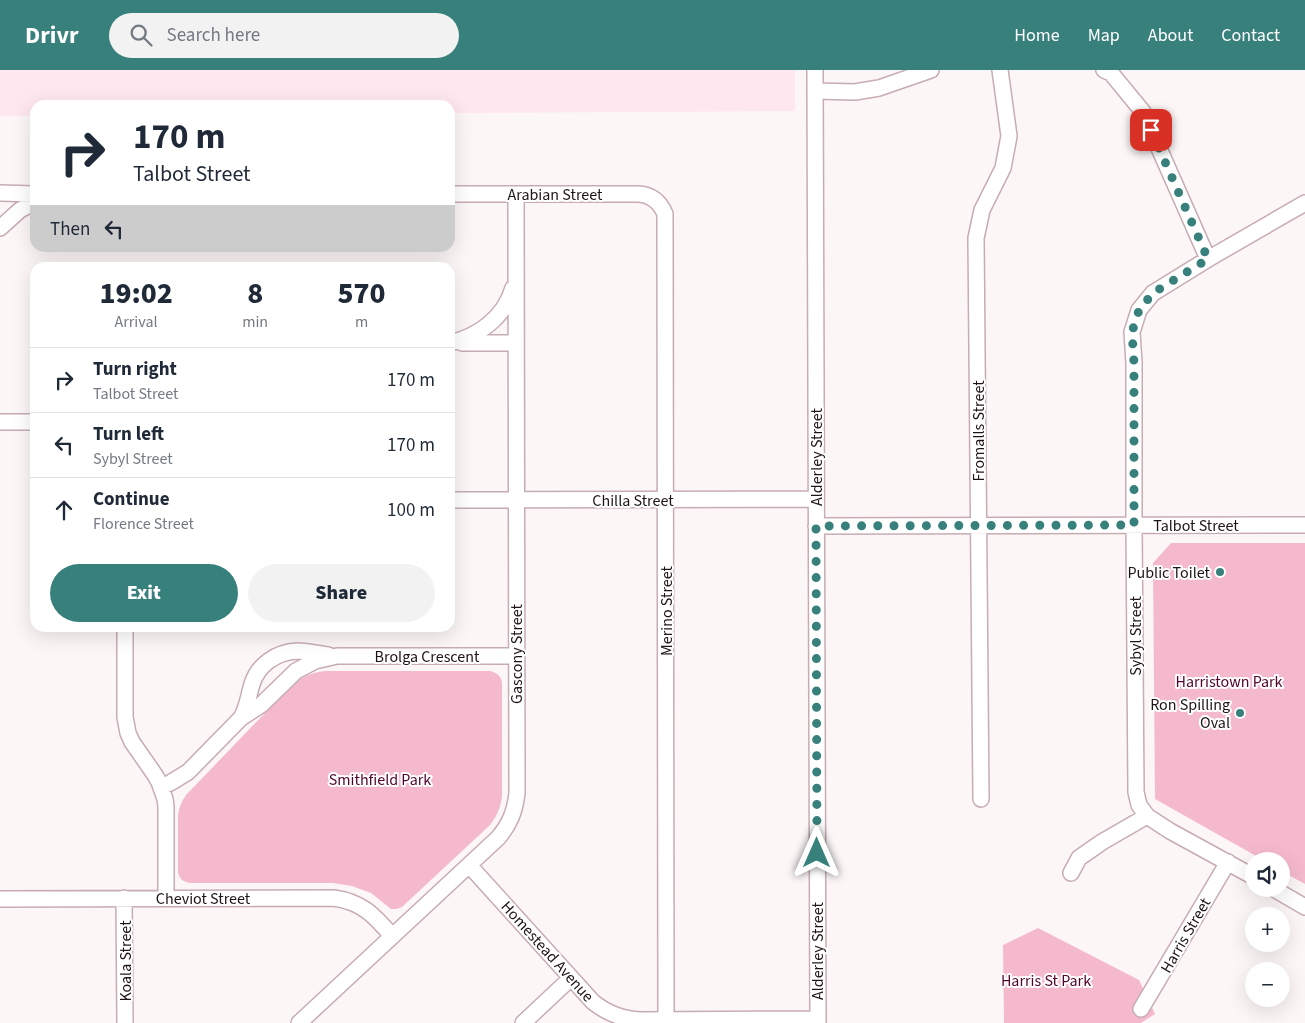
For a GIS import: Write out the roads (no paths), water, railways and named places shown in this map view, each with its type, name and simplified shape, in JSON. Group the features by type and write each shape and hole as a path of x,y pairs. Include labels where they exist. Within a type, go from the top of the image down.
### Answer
{"street":[{"name":"Alderley Street","path":"815,70 818,1021"},
{"path":"815,92 855,92 879,88 931,70"},
{"name":"Fromalls Street","path":"981,799 976,238 982,210 1003,168 1009,136 1000,70"},
{"path":"1104,70 1111,73 1143,112 1208,259 1305,203"},
{"path":"0,193 30,194"},
{"name":"Arabian Street","path":"455,194 639,194 650,196 657,201"},
{"name":"Gascony Street","path":"299,1023 498,838 513,814 516,803 516,194"},
{"name":"Merino Street","path":"657,201 662,208 665,220 666,1022"},
{"path":"0,228 8,219 30,205"},
{"name":"Sybyl Street","path":"1147,816 1139,805 1136,792 1134,363 1132,332 1139,310 1153,293 1208,259"},
{"path":"455,341 472,336 491,323 500,314 507,304 516,280"},
{"path":"455,343 516,343"},
{"path":"0,422 30,422"},
{"name":"Chilla Street","path":"455,500 816,499"},
{"name":"Talbot Street","path":"816,526 1305,525"},
{"path":"125,632 126,725 132,742 161,787 166,807 166,898"},
{"name":"Brolga Crescent","path":"241,718 248,705 250,690 256,674 268,661 291,652 299,651 337,656 516,656"},
{"name":"Brolga Crescent","path":"161,787 175,781 188,772 241,718 261,705 296,671 315,661 337,656"},
{"path":"1071,872 1079,858 1102,842 1147,816 1170,831 1245,872"},
{"name":"Harris Street","path":"1141,1008 1228,862"},
{"name":"Homestead Avenue","path":"469,865 593,1002 611,1014 630,1020 666,1022 818,1021"},
{"path":"1288,897 1305,907"},
{"name":"Cheviot Street","path":"0,898 334,898 355,903 371,913 392,936"},
{"name":"Koala Street","path":"124,898 125,1023"},
{"path":"523,1023 571,978"}],"place":[{"name":"Public Toilet","path":"1220,572"},
{"name":"Ron Spilling Oval","path":"1240,713"}],"park label":[{"name":"Harristown Park","path":"1229,681"},
{"name":"Smithfield Park","path":"380,779"},
{"name":"Harris St Park","path":"1046,980"}]}
